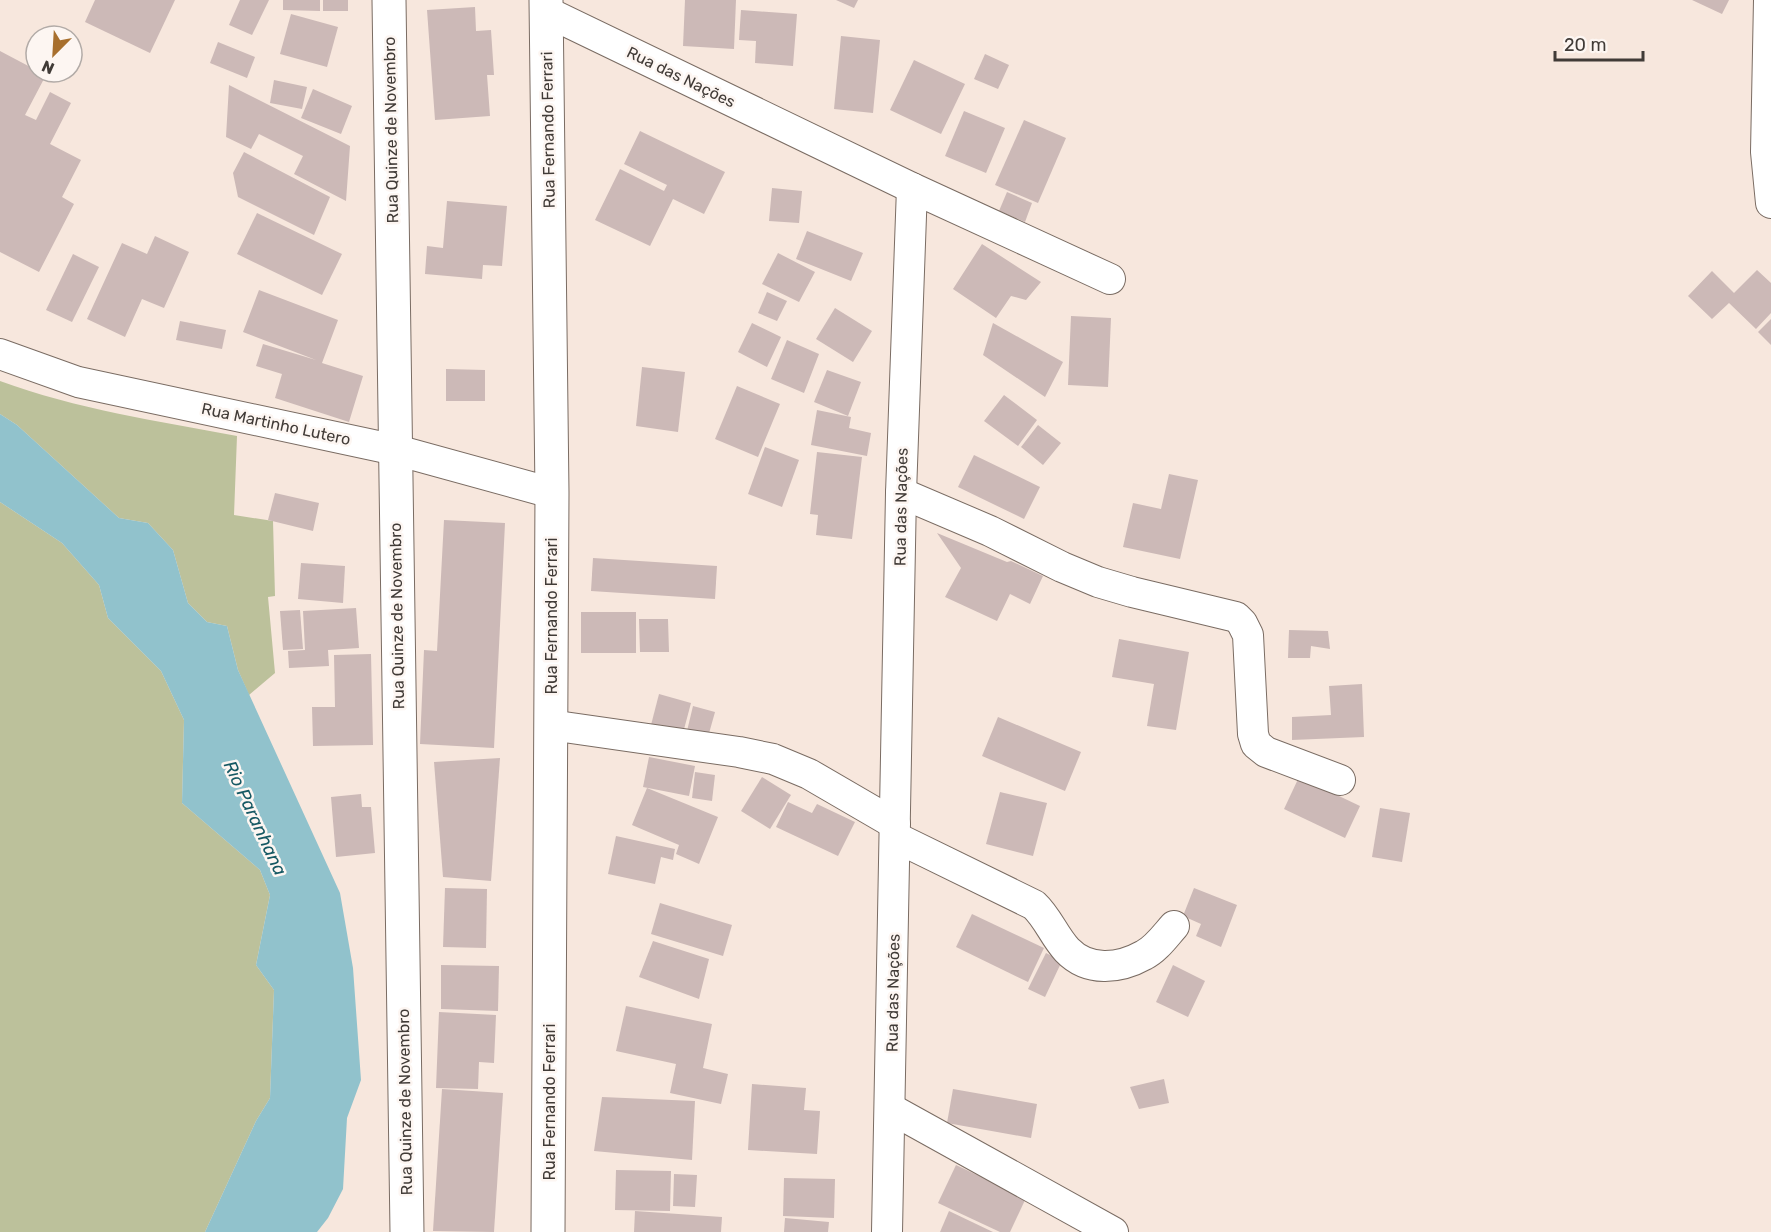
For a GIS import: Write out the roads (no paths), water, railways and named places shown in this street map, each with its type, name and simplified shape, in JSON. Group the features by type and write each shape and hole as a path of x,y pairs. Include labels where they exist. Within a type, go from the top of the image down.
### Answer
{"main road":[{"name":"Rua Quinze de Novembro","path":"388,0 407,1232"},
{"name":"Rua Fernando Ferrari","path":"546,6 552,493 548,1232"}],"street":[{"path":"1768,0 1766,152 1771,203"},
{"name":"Rua das Nações","path":"546,6 912,188 901,493 887,1232"},
{"path":"912,188 1110,279"},
{"name":"Rua Martinho Lutero","path":"0,354 78,382 396,450 552,493"},
{"path":"901,493 990,531 1062,567 1098,582 1236,617 1248,635 1253,734 1256,744 1266,752 1340,780"},
{"path":"550,726 739,752 773,759 808,774 895,830 1034,905 1042,913 1066,950 1080,961 1094,966 1113,966 1146,955 1174,926"},
{"path":"891,1109 1113,1232"}],"water":[{"name":"Rio Paranhana","path":"0,414 17,425 119,518 148,523 173,550 188,603 207,622 227,626 238,670 340,893 353,968 361,1080 347,1118 343,1189 328,1218 317,1232 205,1232 256,1121 270,1098 274,990 256,965 270,895 260,870 182,803 184,720 161,671 108,618 99,585 62,543 0,502"}]}
